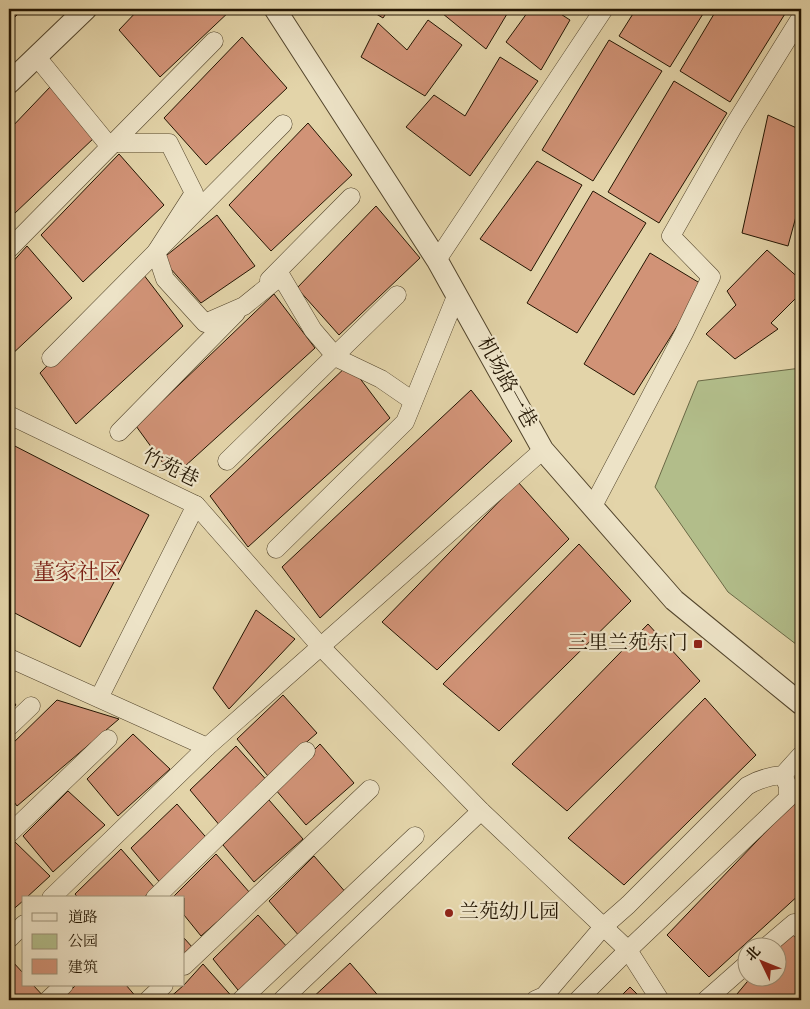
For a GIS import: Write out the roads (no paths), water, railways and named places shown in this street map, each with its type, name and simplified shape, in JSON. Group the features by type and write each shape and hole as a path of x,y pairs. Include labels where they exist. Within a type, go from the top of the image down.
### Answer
{"street":[{"path":"9,82 86,9"},
{"name":"机场路一巷","path":"276,9 437,260 543,450 674,600 801,704"},
{"path":"437,260 604,9"},
{"path":"593,506 684,333 711,277 671,236 734,125 801,17"},
{"path":"9,249 214,41"},
{"path":"36,56 107,143 169,143 194,193 156,252"},
{"path":"51,358 283,124"},
{"path":"119,432 351,197"},
{"path":"156,252 165,279 205,323 244,306 280,276 313,330 337,358 381,378 413,401"},
{"path":"276,549 405,422 457,294"},
{"path":"227,461 397,295"},
{"name":"竹苑巷","path":"9,415 196,505 321,647 481,811 628,950 660,1000"},
{"path":"53,896 207,747 543,450"},
{"path":"99,698 196,505"},
{"path":"9,658 207,747"},
{"path":"9,727 31,706"},
{"path":"9,834 108,740"},
{"path":"157,896 306,752"},
{"path":"535,1000 544,996 603,927 628,905 747,786 758,779 783,775 801,755"},
{"path":"578,1000 788,798 788,786 783,775"},
{"path":"185,965 370,789"},
{"path":"282,1000 481,811"},
{"path":"241,1000 415,836"},
{"path":"778,936 794,922 801,930"},
{"path":"9,938 22,926"},
{"path":"706,1000 738,972"},
{"path":"48,1000 63,986"},
{"path":"148,1000 163,986"}],"place":[{"name":"三里兰苑东门","path":"698,644"},
{"name":"兰苑幼儿园","path":"449,913"}],"district":[{"name":"董家社区","path":"77,573"}]}
